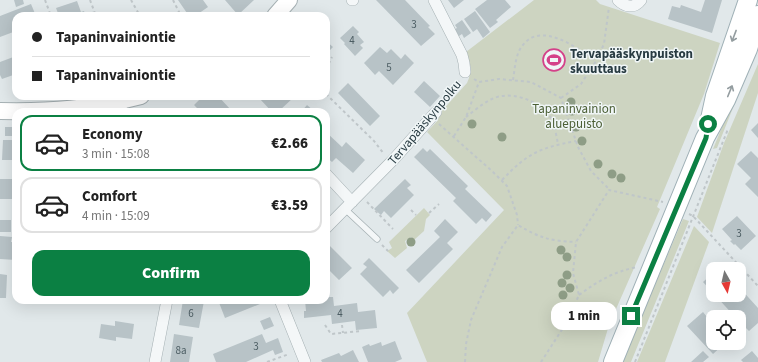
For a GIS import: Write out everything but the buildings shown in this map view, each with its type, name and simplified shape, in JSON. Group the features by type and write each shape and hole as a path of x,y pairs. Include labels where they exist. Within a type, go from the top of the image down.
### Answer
{"main road":[{"path":"706,138 715,96 748,0"},
{"path":"612,362 706,138 726,100 748,49 758,15"}],"street":[{"path":"278,12 289,0"},
{"name":"Tervapääskynpolku","path":"434,0 462,55 465,72"},
{"path":"614,3 634,6 641,0"},
{"path":"104,108 121,107 134,100"},
{"path":"0,111 12,111"},
{"name":"Tervapääskynpolku","path":"330,224 394,160 436,112"},
{"path":"330,178 352,202"},
{"path":"155,362 166,304"},
{"path":"282,304 305,362"}],"lane":[{"path":"352,202 378,241"}],"path":[{"path":"45,0 50,12"},
{"path":"90,0 95,12"},
{"path":"131,0 138,12"},
{"path":"173,0 179,12"},
{"path":"561,98 581,84 596,61 604,44 614,3"},
{"path":"513,80 515,64 522,46 531,37 546,35 575,45 596,61"},
{"path":"330,61 332,57"},
{"path":"465,72 479,82 500,79 531,82 561,98 576,141 591,171 609,190 668,204"},
{"name":"Tervapääskynpolku","path":"436,112 454,90 465,72"},
{"path":"454,136 466,117 479,82"},
{"path":"466,117 492,99 510,95 539,106 549,115 553,122 558,144"},
{"path":"330,98 374,141 384,154"},
{"path":"428,121 438,123 454,136 507,186 517,215 518,225 502,247 471,320 466,344 465,362"},
{"path":"635,362 729,126"},
{"path":"501,180 523,159 534,152 558,144 576,141"},
{"path":"579,295 573,273 576,242 609,190"},
{"path":"352,202 393,229"},
{"path":"429,213 439,204"},
{"path":"411,210 416,215"},
{"path":"693,216 758,286"},
{"path":"518,225 537,236 559,241 576,242"},
{"path":"378,241 388,251"},
{"path":"542,362 565,325 579,295 601,279 625,269 637,267"},
{"path":"325,325 331,334 360,331"},
{"path":"342,325 343,333"},
{"path":"267,362 294,352"}],"green space":[{"name":"Tapaninvainion aluepuisto","path":"534,0 596,0 600,4 720,43 704,94 657,207 660,209 609,325 598,362 427,362 407,313 504,210 427,132 438,120 439,114 467,83 471,68 466,52"},
{"path":"758,45 717,148 713,149 738,88"},
{"path":"758,64 758,93 712,233 697,217 724,143"},
{"path":"424,208 430,215 426,219 424,231 414,240 411,237 405,241 407,248 395,258 387,251 392,248 389,242"},
{"path":"683,219 689,221 631,362 622,362"},
{"path":"694,226 709,242 665,362 637,362"}],"place":[{"name":"Tervapääskynpuiston skuuttaus","path":"554,60"}],"route":[{"path":"631,316 706,138 708,124"}]}
